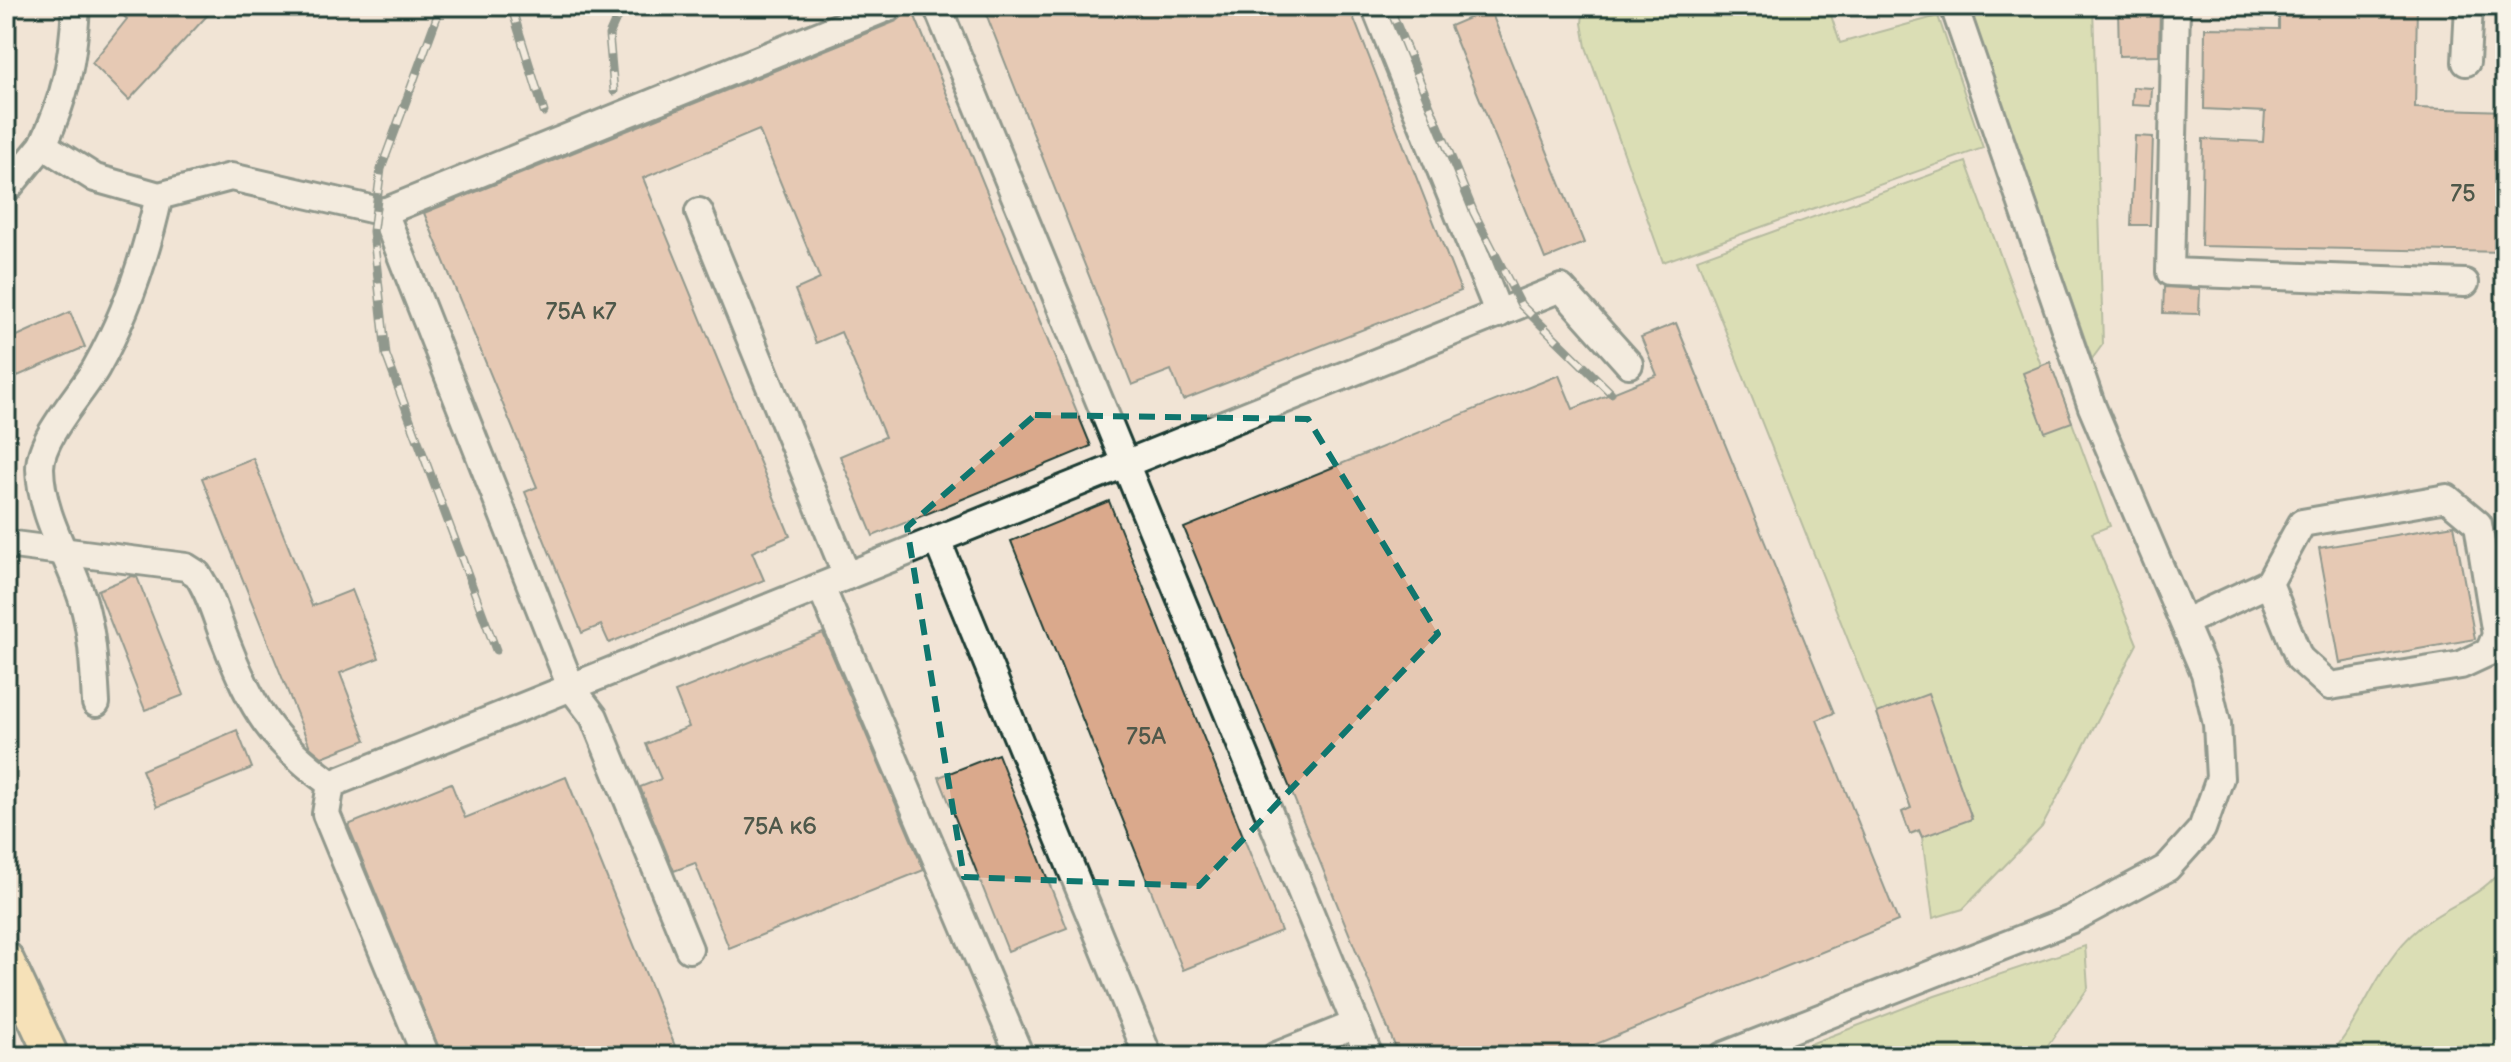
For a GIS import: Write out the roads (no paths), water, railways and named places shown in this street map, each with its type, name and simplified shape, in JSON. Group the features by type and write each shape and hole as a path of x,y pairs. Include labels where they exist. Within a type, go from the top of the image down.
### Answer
{"main road":[{"path":"6,958 52,1056"}],"street":[{"path":"6,190 43,145 64,101 73,57 76,6"},
{"path":"43,145 95,178 159,196 231,177 384,212 891,6"},
{"path":"937,6 1369,1056"},
{"path":"1375,6 1499,314"},
{"path":"1723,1056 2072,919 2167,868 2202,829 2220,778 2217,724 2205,673 2092,407 1954,6"},
{"path":"2176,6 2170,272 2465,283"},
{"path":"2466,62 2469,6"},
{"path":"96,703 93,641 72,570 61,553 46,510 40,465 62,413 96,368 115,326 145,257 159,196"},
{"path":"384,212 571,687 594,717 689,949"},
{"path":"699,212 847,576"},
{"path":"331,784 1561,288 1629,364"},
{"path":"2185,622 2269,583 2302,523 2447,498 2478,524 2496,635 2489,652 2461,665 2330,686 2299,658 2269,583"},
{"path":"937,540 1148,1056"},
{"path":"6,544 186,567 197,574 241,682 267,727 288,753 331,784"},
{"path":"821,587 1020,1056"},
{"path":"331,784 326,814 426,1056"},
{"path":"1276,1056 1356,1024"}],"railway":[{"path":"441,6 381,169 373,231 386,355 496,650"},
{"path":"511,6 544,112"},
{"path":"614,91 609,35 622,6"},
{"path":"1389,6 1474,213 1521,305 1611,393"}]}
